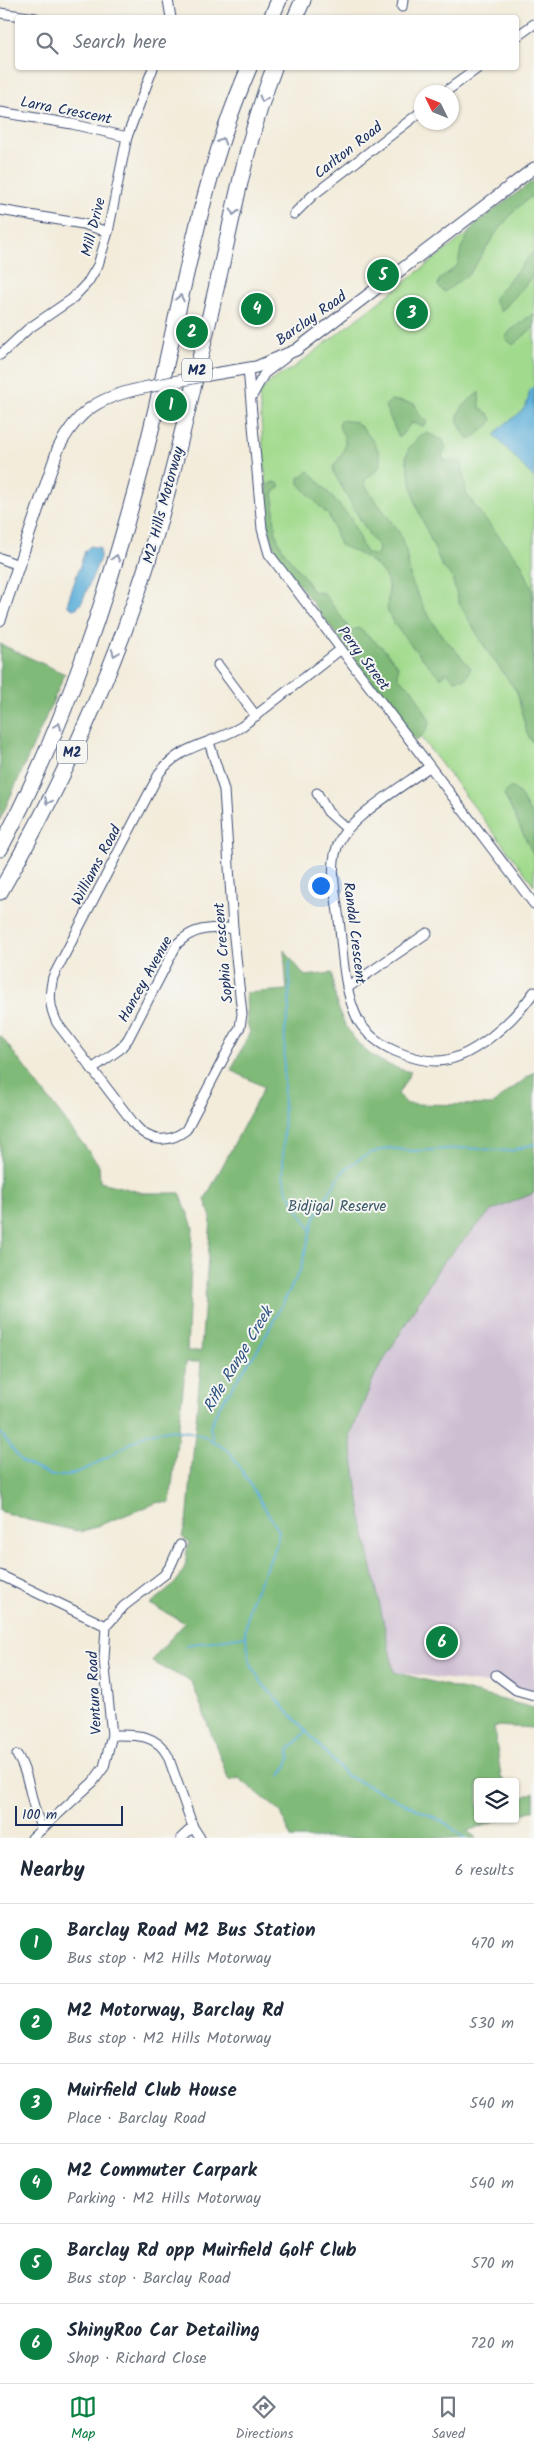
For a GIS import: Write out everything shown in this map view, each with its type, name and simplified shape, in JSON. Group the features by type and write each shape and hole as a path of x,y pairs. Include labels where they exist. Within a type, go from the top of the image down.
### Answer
{"highway":[{"path":"272,15 279,0"},
{"path":"296,15 303,0"},
{"name":"M2 Hills Motorway","path":"0,849 53,739 104,596 144,458 211,172 248,70"},
{"name":"M2 Hills Motorway","path":"0,892 26,846 101,691 145,570 167,495 254,130 273,70"}],"main road":[{"name":"Barclay Road","path":"0,620 58,449 68,430 84,413 106,398 119,393 248,368 270,362 296,350 534,168"}],"street":[{"path":"168,0 170,15"},
{"path":"0,13 15,15"},
{"path":"519,35 534,24"},
{"name":"Mill Drive","path":"0,355 28,329 72,299 88,282 98,265 108,232 127,137 152,70"},
{"path":"455,85 475,70"},
{"name":"Larra Crescent","path":"0,112 72,124 127,137"},
{"name":"Carlton Road","path":"294,214 312,196 414,117"},
{"path":"0,210 74,222 108,232"},
{"path":"252,397 264,374 296,350"},
{"name":"Perry Street","path":"248,368 262,529 266,546 276,565 534,904"},
{"path":"0,558 18,565"},
{"name":"Williams Road","path":"167,1140 152,1139 142,1133 57,1023 50,1008 49,994 53,977 160,772 170,760 182,751 225,736 256,716 340,650"},
{"path":"218,665 256,716"},
{"name":"Sophia Crescent","path":"167,1140 179,1136 194,1119 240,1028 241,999 233,928 224,790 209,742"},
{"name":"Randal Crescent","path":"429,767 347,829 336,852 334,875 347,988 359,1021 380,1044 407,1056 436,1061 457,1057 497,1034 524,1006 534,992"},
{"path":"317,793 328,812 347,829"},
{"name":"Hancey Avenue","path":"92,1069 120,1049 128,1039 181,940 195,930 233,928"},
{"path":"347,988 427,933"},
{"path":"0,1575 106,1626 124,1606 164,1576 172,1565 180,1545"},
{"name":"Ventura Road","path":"32,1838 98,1776 107,1761 112,1735 104,1659 106,1626"},
{"path":"496,1675 516,1690 534,1695"},
{"path":"112,1735 147,1736 162,1746 168,1756 193,1827 200,1838"},
{"path":"16,1755 25,1769 34,1813 42,1829"},
{"path":"181,1838 193,1827"}],"shaded area":[{"path":"534,1193 534,1690 394,1672 362,1521 350,1436 375,1375 442,1263 491,1211"}],"green space":[{"path":"534,180 534,194 515,210 496,233 470,273 444,292 438,286 439,280 458,265 461,248 474,225"},
{"path":"534,182 534,885 274,546 269,523 259,394 271,381 296,366"},
{"path":"534,251 534,275 501,312 493,299"},
{"path":"534,313 534,327 513,345 505,338 511,330"},
{"path":"479,392 480,408 490,415 492,420 489,425 470,440 459,425 458,419 466,403"},
{"path":"391,400 415,404 418,413 427,422 424,426 411,423 399,438 385,406"},
{"path":"340,420 356,422 375,444 380,458 380,465 364,482 400,534 406,551 411,580 425,610 440,633 471,668 466,678 455,680 446,672 441,678 428,665 391,619 387,606 388,585 382,571 362,555 340,545 329,516 299,484 299,478 309,471 351,519 365,552 375,556 379,551 378,546 371,538 334,473 333,467 343,453 345,445"},
{"path":"427,433 443,440 446,449 442,454 444,460 462,463 466,493 521,563 532,589 534,744 527,734 517,692 488,652 459,603 452,577 442,566 416,505 406,458 409,448 421,435"},
{"path":"274,482 280,484 280,487 273,493 275,529 281,547 309,584 312,591 324,593 351,631 358,628 383,648 398,666 398,678 412,689 430,721 427,730 416,741 279,558 272,540 266,512 269,484"},
{"path":"0,644 65,674 0,820"},
{"path":"511,787 519,793 534,819 534,856 504,794"},
{"name":"Bidjigal Reserve","path":"284,950 305,976 332,973 338,1008 353,1037 377,1059 393,1067 411,1072 398,1094 407,1104 491,1105 534,1072 534,1193 491,1211 442,1263 375,1375 350,1436 362,1521 394,1672 534,1708 534,1728 494,1726 502,1778 474,1778 474,1823 492,1823 467,1831 477,1838 291,1838 281,1812 239,1778 229,1781 192,1682 152,1662 160,1650 185,1623 150,1604 170,1588 183,1572 190,1543 182,1537 188,1513 201,1362 186,1362 170,1503 159,1502 82,1532 28,1520 0,1511 0,1035 99,1165 100,1182 144,1193 180,1193 193,1227 187,1351 201,1351 211,1218 205,1199 264,1087 231,1070 250,1032 247,1023 246,993 287,990"},
{"path":"534,1792 534,1810 519,1815 520,1799"}],"water":[{"path":"534,386 534,478 495,436 499,429 525,407 529,391"},
{"path":"90,546 100,548 100,558 82,602 73,609 68,606 68,601 85,551"}],"waterway":[{"path":"290,962 289,1010 285,1030 283,1176 287,1190 310,1229"},
{"name":"Rifle Range Creek","path":"213,1440 210,1427 218,1408 260,1346 300,1271 318,1211 341,1174 350,1165 370,1153 389,1148 413,1151 466,1148 510,1151 534,1144"},
{"path":"0,1432 22,1462 52,1476 67,1476 90,1467 148,1433 169,1430 204,1436 230,1452 279,1531 276,1546 250,1603 245,1631 250,1661 260,1681 347,1776 444,1822 465,1838"},
{"path":"186,1645 245,1636"},
{"path":"281,1776 290,1759 289,1750 307,1731"}],"place":[{"name":"Barclay Rd opp Muirfield Golf Club","path":"383,275"},
{"name":"M2 Commuter Carpark","path":"257,309"},
{"name":"Muirfield Club House","path":"412,313"},
{"name":"M2 Motorway, Barclay Rd","path":"192,332"},
{"name":"Barclay Road M2 Bus Station","path":"171,405"},
{"name":"ShinyRoo Car Detailing","path":"442,1642"}]}
